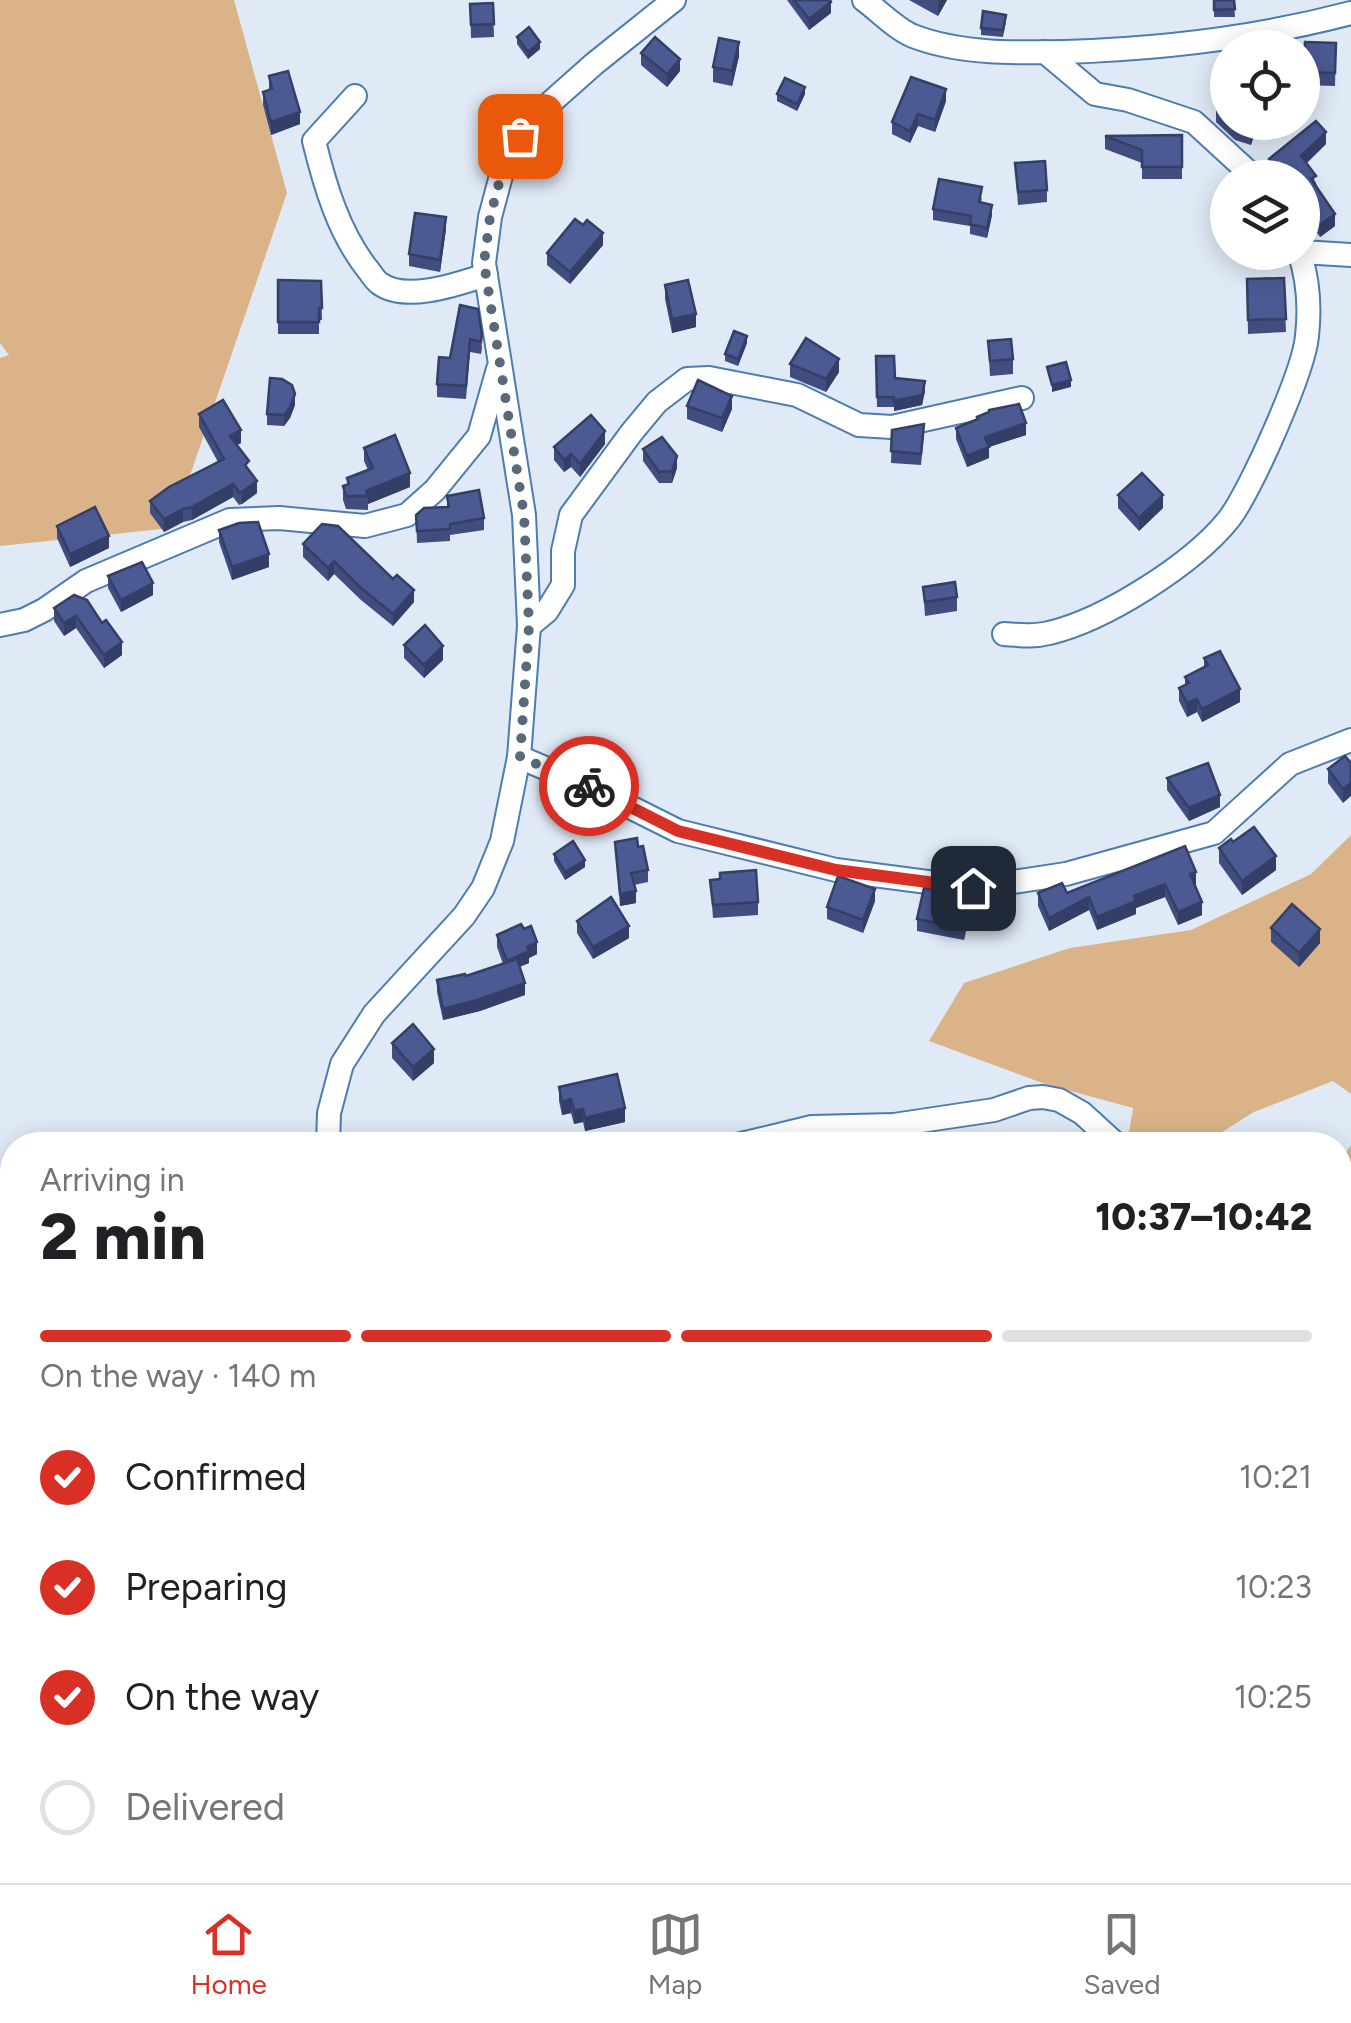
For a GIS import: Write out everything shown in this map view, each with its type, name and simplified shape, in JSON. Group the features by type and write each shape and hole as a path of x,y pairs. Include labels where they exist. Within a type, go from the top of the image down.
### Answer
{"street":[{"path":"328,1132 329,1112 342,1064 374,1014 464,916 483,888 502,840 520,757 529,626 524,515 484,263 490,217 502,172 520,136 548,104 674,0"},
{"path":"864,0 911,35 1003,54 1178,46 1296,28 1351,13"},
{"path":"1045,52 1095,94 1128,100 1194,122 1235,160"},
{"path":"356,96 314,141 324,183 353,252 380,284 405,292 443,289 486,275"},
{"path":"1320,253 1351,255"},
{"path":"1004,634 1047,634 1120,604 1176,567 1228,519 1266,448 1303,357 1307,336 1304,270"},
{"path":"0,625 34,615 86,581 230,520 279,518 364,526 407,514 434,490 478,436 501,360"},
{"path":"529,626 548,611 563,585 563,551 571,515 632,432 686,378 709,378 797,396 859,425 892,427 1022,398"},
{"path":"520,757 594,788 678,831 836,870 973,888 1066,874 1214,833 1290,764 1351,740"},
{"path":"791,1132 812,1127 894,1126 994,1110 1043,1097 1082,1113 1103,1132"}],"shaded area":[{"path":"0,0 234,0 287,193 172,528 0,546 0,358 9,355 0,343"},
{"path":"1351,835 1351,1094 1333,1081 1254,1112 1222,1132 1129,1132 1133,1108 1045,1084 929,1041 964,983 1070,948 1191,930 1311,874"}],"building":[{"path":"794,0 830,0 831,2 809,19"},
{"path":"1214,0 1234,0 1235,9 1214,10"},
{"path":"493,3 494,24 471,25 470,4"},
{"path":"983,11 1006,15 1003,30 981,28"},
{"path":"529,27 540,42 528,52 517,37"},
{"path":"655,37 680,59 667,74 641,53"},
{"path":"719,38 739,42 732,71 713,67"},
{"path":"1320,42 1336,43 1335,73 1320,73"},
{"path":"288,71 300,112 271,122 263,92 272,89 269,76"},
{"path":"911,77 946,89 935,120 918,114 910,131 892,122"},
{"path":"785,78 805,87 797,104 777,94"},
{"path":"1182,135 1182,167 1142,167 1142,150 1105,136"},
{"path":"1292,140 1318,140 1301,156 1304,160 1269,159"},
{"path":"1045,161 1047,190 1018,192 1015,163"},
{"path":"939,179 982,187 979,202 992,205 987,228 970,224 971,216 933,209"},
{"path":"1320,192 1335,214 1320,225"},
{"path":"415,213 446,217 440,260 409,254"},
{"path":"575,219 583,225 587,220 603,233 570,272 547,253"},
{"path":"1284,278 1286,319 1248,320 1247,279"},
{"path":"278,280 321,281 319,322 278,322"},
{"path":"688,280 696,314 672,319 665,285"},
{"path":"460,305 478,309 481,342 470,339 466,386 437,384 439,357 450,358"},
{"path":"734,331 747,336 738,359 725,354"},
{"path":"806,338 839,359 826,379 790,364"},
{"path":"1011,339 1013,359 990,361 988,341"},
{"path":"876,356 894,356 895,378 925,381 922,395 894,401 894,397 877,397"},
{"path":"1066,362 1071,380 1052,385 1047,367"},
{"path":"270,378 292,385 295,394 284,415 267,414"},
{"path":"698,380 732,396 722,418 687,406"},
{"path":"223,400 241,430 230,436 249,461 245,465 257,481 242,492 233,484 164,519 150,501 224,459 199,414"},
{"path":"1019,404 1026,423 985,437 989,447 967,456 956,428 989,410"},
{"path":"591,415 605,431 580,464 571,454 564,460 554,447"},
{"path":"924,424 921,454 891,451 892,430"},
{"path":"395,435 410,473 366,491 368,496 346,496 343,486 349,484 347,478 373,468 364,448"},
{"path":"662,437 677,456 672,471 659,472 643,449"},
{"path":"1142,473 1163,495 1139,518 1118,495"},
{"path":"479,490 484,518 450,524 450,529 417,531 416,515 424,508 449,507 447,496"},
{"path":"95,507 109,536 70,554 57,526"},
{"path":"258,522 269,554 232,567 219,530"},
{"path":"322,524 338,526 393,579 397,575 414,590 393,614 334,561 328,568 303,544"},
{"path":"142,562 153,583 121,600 108,576"},
{"path":"955,582 957,597 925,602 923,587"},
{"path":"74,595 87,600 102,623 106,620 122,642 104,655 76,616 64,623 54,608"},
{"path":"425,625 443,646 424,665 404,645"},
{"path":"1220,651 1240,689 1202,709 1197,699 1187,703 1179,688 1189,683 1185,677 1208,665 1204,658"},
{"path":"1345,756 1351,763 1351,783 1343,789 1328,769"},
{"path":"1208,763 1220,795 1189,808 1167,778"},
{"path":"1254,827 1276,856 1242,881 1219,848"},
{"path":"637,838 638,847 643,846 648,870 631,873 636,891 620,894 615,842"},
{"path":"573,841 585,860 565,872 554,854"},
{"path":"1185,846 1196,872 1190,874 1202,902 1178,912 1165,884 1097,917 1089,897 1049,918 1038,893 1062,883 1067,893"},
{"path":"756,870 758,902 713,905 710,880 720,879 720,873"},
{"path":"838,876 875,889 863,920 827,907"},
{"path":"924,888 970,898 964,928 917,919"},
{"path":"611,897 629,926 593,947 577,921"},
{"path":"1292,904 1320,929 1299,953 1271,928"},
{"path":"521,924 524,929 531,926 537,942 527,947 529,951 507,961 497,935"},
{"path":"517,959 525,983 443,1009 437,980 466,976"},
{"path":"413,1024 434,1049 413,1067 392,1043"},
{"path":"617,1074 625,1108 585,1118 583,1109 574,1111 571,1099 562,1102 559,1087"}],"way so far":[{"path":"520,136 502,172 490,217 484,263 524,515 529,626 520,757 589,786"}],"route":[{"path":"589,786 678,831 836,870 973,888"}]}
